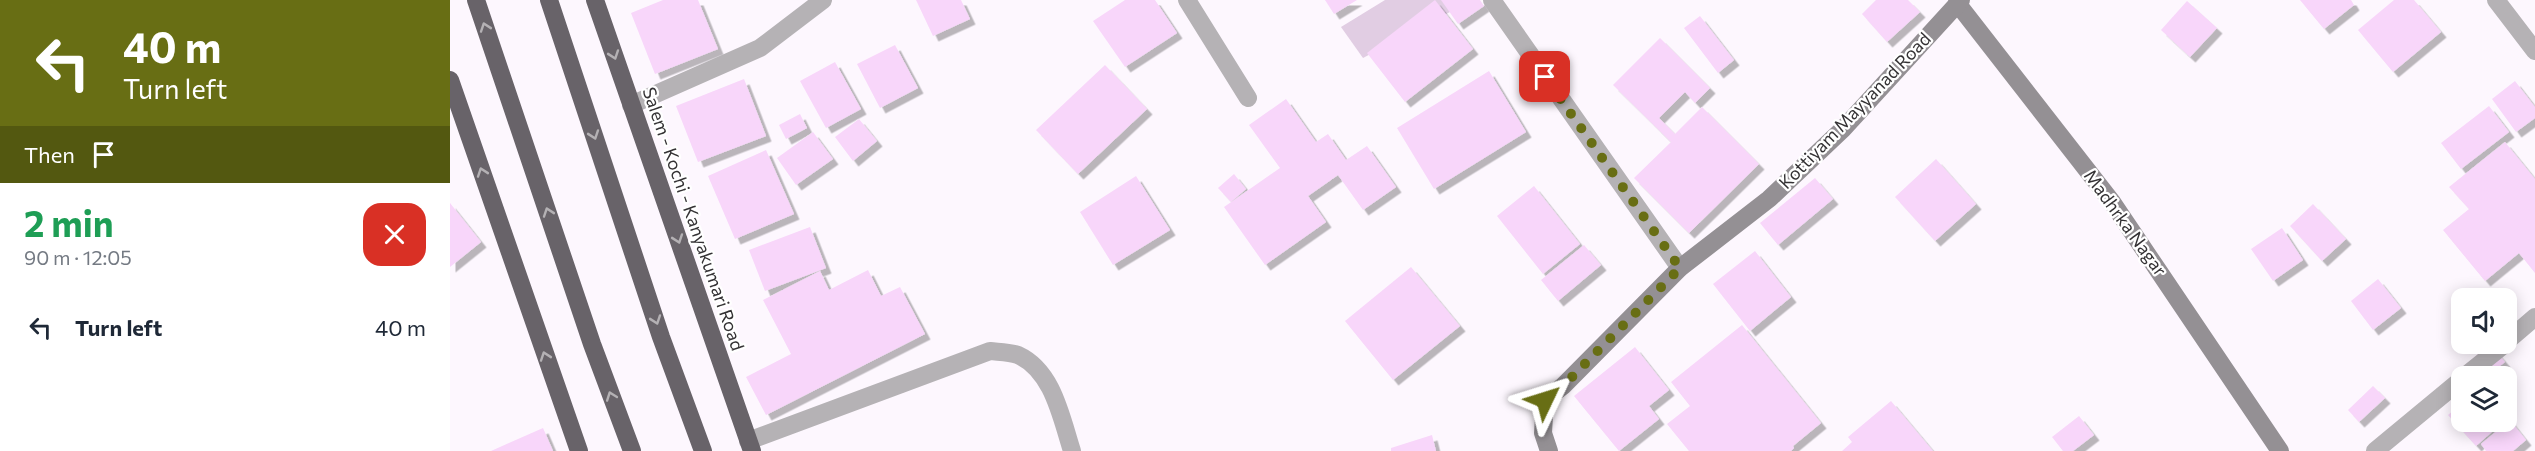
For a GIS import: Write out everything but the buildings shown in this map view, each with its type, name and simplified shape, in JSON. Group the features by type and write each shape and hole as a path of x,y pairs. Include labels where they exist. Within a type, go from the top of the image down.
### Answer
{"highway":[{"path":"476,0 592,344 632,451"},
{"path":"549,0 662,337 703,451"},
{"name":"Salem - Kochi - Kanyakumari Road","path":"595,0 750,446"},
{"path":"450,80 579,451"}],"street":[{"path":"631,105 760,48 823,0"},
{"path":"1187,0 1248,98"},
{"path":"1492,0 1680,268"},
{"path":"2496,0 2535,51"},
{"name":"Kottiyam Mayyanad Road","path":"1549,451 1543,434 1545,400 1563,386 1680,268 1769,200 1843,129 1959,2"},
{"name":"Madhrka Nagar","path":"1959,2 2112,202 2280,451"},
{"path":"2517,333 2535,317"},
{"path":"750,446 990,351 1016,354 1037,367 1050,389 1072,451"},
{"path":"2478,366 2492,354"},
{"path":"2375,451 2451,388"}],"shaded area":[{"path":"1385,0 1462,0 1465,4 1363,58 1341,27"}],"route":[{"path":"1545,77 1680,268 1563,386 1545,400"}]}
